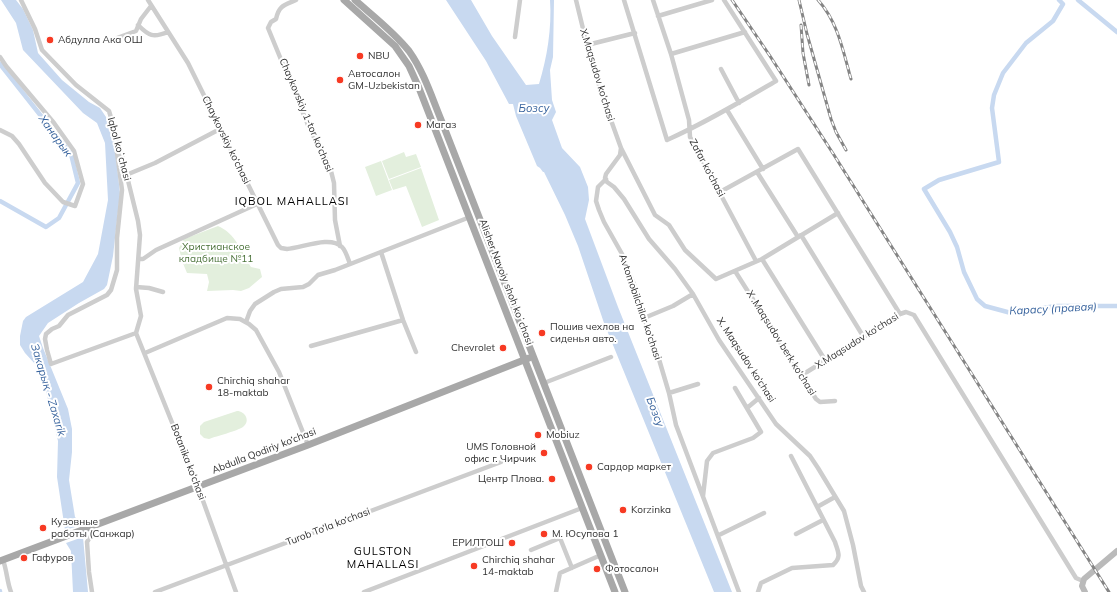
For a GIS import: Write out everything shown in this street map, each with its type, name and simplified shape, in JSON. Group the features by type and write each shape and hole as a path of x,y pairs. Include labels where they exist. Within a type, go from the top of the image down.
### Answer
{"main road":[{"name":"Alisher Navoiy shoh koʻchasi","path":"344,0 390,42 409,66 432,119 615,592"},
{"name":"Alisher Navoiy shoh koʻchasi","path":"355,0 399,40 412,55 420,69 625,592"},
{"name":"Abdulla Qodiriy ko‘chasi","path":"1,561 90,526 308,445 533,357"}],"street":[{"name":"Iqbol koʻchasi","path":"21,0 35,29 42,50 76,85 109,111 119,144 140,235 136,287 140,316 136,333"},
{"name":"Chaykovskiy ko‘chasi","path":"148,0 188,63 257,204 281,248 289,249 326,242 340,246"},
{"name":"Chaykovskiy 1-tor ko‘chasi","path":"296,0 281,7 278,11 276,19 271,22 268,28 310,130 326,159 334,183 335,220 340,246"},
{"path":"515,36 520,0"},
{"name":"X.Maqsudov ko‘chasi","path":"576,0 587,45 603,98 622,148 655,215 668,225 685,250 716,279 734,271"},
{"name":"Zafar ko‘chasi","path":"624,0 667,140 689,130 690,137 756,261"},
{"path":"653,0 689,120 689,130 727,110 776,81 724,0"},
{"path":"658,16 712,0"},
{"path":"109,41 136,31 141,19 151,6"},
{"path":"138,25 149,35 154,36 168,32"},
{"path":"670,54 745,32"},
{"path":"587,45 635,33"},
{"path":"0,57 74,151 83,184 75,206 63,202 45,183 12,136 0,130"},
{"path":"721,69 739,103"},
{"path":"727,110 763,168"},
{"path":"126,175 155,163 220,129"},
{"path":"119,144 116,145 122,190 117,238 117,270 111,290 107,295 68,315 60,326 52,329 46,334 45,339 51,364 136,333"},
{"path":"606,179 606,174 620,155 622,148"},
{"path":"720,192 798,149 900,314"},
{"path":"757,172 800,236 863,336"},
{"name":"X. Maqsudov ko‘chasi","path":"606,179 624,199 649,239 675,269 693,294 719,340 776,424 810,456 844,511 853,545 861,586 864,592"},
{"name":"Avtomobilchilar ko‘chasi","path":"606,179 598,187 596,201 604,222 622,254 635,287 669,393 676,425 703,498 719,535 739,592"},
{"path":"139,259 143,260 156,250 257,204"},
{"path":"734,271 762,259 838,213"},
{"path":"246,322 250,311 255,304 274,292 281,289 303,287 309,284 318,275 470,217"},
{"path":"340,246 344,250 350,264"},
{"path":"381,252 403,320 416,352"},
{"path":"762,259 825,360"},
{"name":"X .Maqsudov berk ko‘chasi","path":"734,271 816,399 820,402 834,401"},
{"path":"136,287 149,288 163,292"},
{"path":"644,318 673,306 693,294"},
{"name":"X.Maqsudov ko‘chasi","path":"802,375 900,314 906,312 914,315 1076,578 1083,581"},
{"path":"145,353 227,318 237,318 246,322 256,330 279,372 308,445"},
{"path":"310,346 403,320"},
{"name":"Botanika ko‘chasi","path":"136,333 198,487 236,592"},
{"path":"544,383 611,357"},
{"path":"669,393 698,384"},
{"path":"703,498 707,461 713,453 753,438 760,432 735,388"},
{"path":"747,408 759,398"},
{"path":"758,592 761,583 792,568 833,565 838,560 839,555 791,456"},
{"name":"Turob To‘la ko‘chasi","path":"155,592 500,462"},
{"path":"817,507 835,497"},
{"path":"364,592 582,508"},
{"path":"719,535 764,512"},
{"path":"796,534 823,520"},
{"path":"90,526 94,531 87,542 92,592"},
{"path":"531,550 560,538 572,568"},
{"path":"1085,592 1082,587 1083,581 1086,577 1117,551"},
{"path":"556,592 560,573 600,555"},
{"path":"1,561 6,569 11,592"}],"green space":[{"path":"404,152 406,157 416,154 421,167 389,179 382,161"},
{"path":"381,161 392,190 376,196 365,167"},
{"path":"421,168 439,220 422,227 406,186 393,190 389,180"},
{"name":"Христианское кладбище №11","path":"218,226 234,238 251,267 260,269 262,277 249,288 241,291 207,291 209,282 207,274 187,273 179,248 184,239"},
{"path":"237,411 245,414 247,419 245,425 240,429 209,439 204,438 200,434 200,426 204,422"}],"water":[{"name":"Закарық - Zaxarik","path":"1,0 16,0 23,9 33,30 38,53 62,80 89,102 100,108 106,117 114,140 120,193 113,256 107,285 104,289 48,323 39,336 68,409 72,429 72,452 69,480 75,517 82,525 65,530 57,477 58,441 45,387 35,364 20,345 20,336 23,321 26,317 83,282 98,254 108,200 105,143 97,123 83,113 23,50 16,23"},
{"name":"Бозсу","path":"446,0 471,0 492,36 526,85 539,84 548,43 550,0 554,0 553,57 550,70 552,100 556,112 552,120 562,148 580,167 588,187 589,200 585,219 618,307 732,592 714,592 604,323 578,246 565,215 544,172 537,166 516,116 513,104 509,104 486,61"},
{"path":"83,537 88,592 73,592 71,551 66,543"}],"waterway":[{"name":"Карасу (правая)","path":"1059,0 1063,4 1053,21 1026,43 1003,73 994,95 992,108 999,162 939,180 924,189 950,232 957,247 964,272 977,299 985,306 1011,313 1056,306 1117,306"},
{"name":"Карасу (правая)","path":"1078,0 1117,32"},
{"name":"Ханарык","path":"0,64 71,154 78,183 59,218 46,227 0,201"}],"railway":[{"path":"732,0 834,155 1109,592"},
{"path":"799,0 831,119 846,150"},
{"path":"818,0 835,27 851,79"},
{"path":"801,25 803,53 809,85"}],"place":[{"name":"Абдулла Ака ОШ","path":"50,40"},
{"name":"NBU","path":"360,56"},
{"name":"Автосалон GM-Uzbekistan","path":"340,80"},
{"name":"Магаз","path":"418,125"},
{"name":"Пошив чехлов на сиденья авто.","path":"542,333"},
{"name":"Chevrolet","path":"503,348"},
{"name":"Chirchiq shahar 18-maktab","path":"209,387"},
{"name":"Mobiuz","path":"538,435"},
{"name":"UMS Головной офис г. Чирчик","path":"544,453"},
{"name":"Сардор маркет","path":"589,467"},
{"name":"Центр Плова.","path":"552,479"},
{"name":"Korzinka","path":"623,510"},
{"name":"Кузовные работы (Санжар)","path":"43,528"},
{"name":"М. Юсупова 1","path":"544,534"},
{"name":"ЕРИЛТОШ","path":"512,543"},
{"name":"Гафуров","path":"24,558"},
{"name":"Chirchiq shahar 14-maktab","path":"474,566"},
{"name":"Фотосалон","path":"597,569"}],"district":[{"name":"IQBOL MAHALLASI","path":"292,202"},
{"name":"GULSTON MAHALLASI","path":"383,558"}]}
